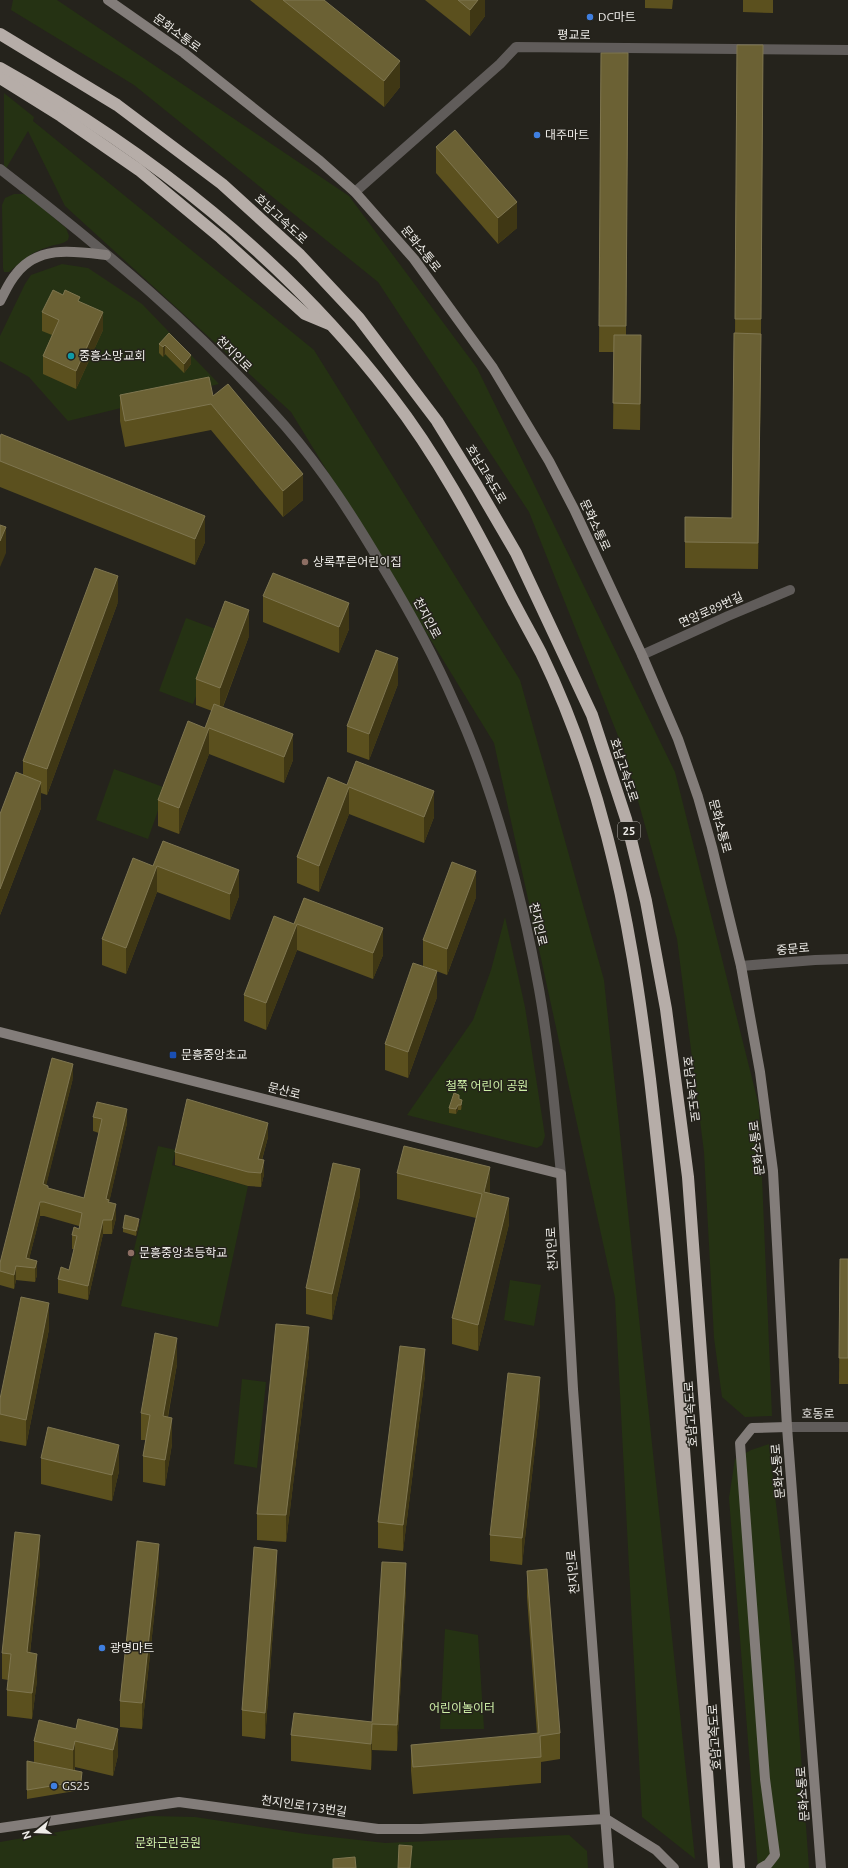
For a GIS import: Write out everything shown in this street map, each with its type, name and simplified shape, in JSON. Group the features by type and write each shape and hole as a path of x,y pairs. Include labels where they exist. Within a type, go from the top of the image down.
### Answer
{"highway":[{"name":"호남고속도로","path":"0,34 117,105 222,184 300,255 359,318 437,421 478,486 516,553 592,715 626,819 646,901 666,1009 688,1177 739,1868"},
{"name":"호남고속도로","path":"0,68 48,95 166,174 281,271 333,326 392,397 437,462 484,545 545,664 578,742 607,837 625,916 641,1009 663,1187 680,1379 714,1868"},
{"path":"0,78 61,116 139,170 221,238 305,314 333,326"}],"street":[{"name":"문화소통로","path":"108,0 184,53 320,161 356,192 414,259 493,368 524,418 574,509 642,655 678,739 698,797 726,902 741,966 760,1072 773,1171 787,1427 821,1868"},
{"name":"평교로","path":"356,192 500,64 516,47 848,50"},
{"name":"천지인로","path":"0,169 137,280 229,366 286,428 346,504 403,601 455,702 482,773 516,885 539,989 551,1074 561,1174 573,1389 609,1868"},
{"path":"0,301 16,274 30,261 53,251 78,251 106,255"},
{"name":"면앙로89번길","path":"642,655 790,590"},
{"name":"중문로","path":"741,966 848,959"},
{"name":"문산로","path":"0,1032 561,1174"},
{"path":"761,1868 768,1864 775,1855 764,1779 740,1443 752,1428 787,1427"},
{"name":"호동로","path":"787,1427 848,1427"},
{"name":"천지인로173번길","path":"0,1828 179,1802 378,1829 421,1829 606,1820"},
{"path":"606,1820 656,1850 674,1868"}],"green space":[{"path":"13,0 57,0 349,196 477,368 675,772 759,1106 772,1416 745,1417 722,1397 714,1338 704,1152 677,939 624,751 529,512 378,282 134,85 11,10"},
{"path":"4,93 34,117 33,121 314,350 520,680 604,980 695,1859 642,1817 615,1298 494,743 291,412 65,206 28,131 4,172"},
{"path":"14,194 23,194 28,196 66,228 69,236 66,242 37,251 9,272 4,272 2,205 5,198"},
{"path":"62,264 88,268 142,304 219,384 68,421 29,377 0,361 0,336 25,284 31,275"},
{"path":"186,618 221,631 193,704 159,691"},
{"path":"114,769 166,788 148,839 96,820"},
{"name":"철쭉 어린이 공원","path":"505,917 525,1007 545,1136 542,1145 537,1148 407,1115 473,1020 491,970"},
{"path":"158,1146 176,1150 172,1165 248,1186 218,1327 121,1306"},
{"path":"510,1280 541,1285 534,1326 504,1320"},
{"path":"242,1379 266,1382 257,1468 234,1464"},
{"path":"769,1444 794,1659 809,1868 758,1868 729,1498 735,1459 751,1450"},
{"name":"어린이놀이터","path":"445,1629 478,1635 484,1729 440,1729"},
{"name":"문화근린공원","path":"150,1816 195,1817 306,1834 385,1843 569,1835 587,1851 588,1868 0,1868 0,1842"}],"building":[{"path":"283,0 324,0 400,61 384,81"},
{"path":"458,0 478,0 470,10"},
{"path":"737,45 763,45 761,319 735,319"},
{"path":"601,53 628,53 626,326 599,326"},
{"path":"455,130 517,202 498,218 436,147"},
{"name":"중흥소망교회","path":"53,290 63,295 65,290 80,297 78,301 103,312 76,371 43,356 59,320 42,312"},
{"path":"169,333 191,355 184,364 165,345 163,347 159,344"},
{"path":"734,333 761,334 758,543 685,542 685,517 732,518"},
{"path":"614,335 641,335 640,404 613,403"},
{"path":"209,377 213,396 228,384 303,474 283,491 211,404 125,421 120,395"},
{"path":"1,434 205,516 195,539 0,461"},
{"path":"0,525 6,527 0,541"},
{"path":"95,568 118,576 47,769 23,761"},
{"path":"273,573 349,603 339,627 263,596"},
{"path":"225,601 249,610 220,688 196,679"},
{"path":"376,650 398,658 369,734 347,726"},
{"path":"214,704 293,734 284,757 209,728 179,808 158,800 188,721 205,728"},
{"path":"356,761 434,791 424,817 349,787 319,866 297,857 328,777 347,785"},
{"path":"16,772 41,782 0,889 0,814"},
{"path":"163,841 239,870 230,894 157,866 126,948 102,939 133,858 153,866"},
{"path":"452,862 476,871 447,949 423,940"},
{"path":"304,898 383,928 373,953 297,924 266,1003 244,995 274,916 294,924"},
{"path":"413,963 437,971 408,1052 385,1044"},
{"path":"52,1058 73,1064 43,1184 48,1186 48,1188 84,1198 102,1119 93,1117 97,1102 127,1109 106,1199 109,1200 108,1202 116,1204 112,1220 103,1220 88,1286 58,1279 61,1267 69,1270 77,1236 72,1235 74,1227 79,1229 82,1213 44,1202 40,1202 26,1258 37,1261 35,1268 16,1266 14,1275 0,1271 0,1263"},
{"path":"454,1093 459,1095 459,1099 462,1100 461,1105 458,1105 456,1109 449,1108"},
{"path":"187,1099 268,1123 258,1159 264,1160 261,1173 248,1172 175,1152"},
{"path":"404,1146 490,1167 484,1192 509,1198 478,1325 452,1318 482,1194 397,1173"},
{"path":"333,1163 360,1169 332,1294 306,1288"},
{"path":"125,1215 139,1219 136,1231 123,1228"},
{"path":"840,1259 848,1259 848,1358 839,1358"},
{"path":"21,1297 49,1303 26,1420 0,1414 0,1399"},
{"path":"276,1324 309,1327 286,1515 257,1514"},
{"path":"155,1333 177,1338 163,1416 172,1418 165,1460 143,1456 150,1415 141,1413"},
{"path":"400,1346 425,1349 403,1525 378,1522"},
{"path":"508,1373 540,1377 522,1538 490,1535"},
{"path":"48,1427 119,1445 112,1475 41,1458"},
{"path":"15,1532 40,1535 27,1652 37,1654 32,1693 7,1690 11,1654 2,1653"},
{"path":"137,1541 159,1544 142,1703 120,1701"},
{"path":"254,1547 277,1550 265,1713 242,1710"},
{"path":"382,1562 406,1563 397,1725 372,1724 371,1744 291,1735 294,1713 372,1722"},
{"path":"547,1569 560,1733 540,1736 541,1757 413,1767 411,1745 539,1733 527,1571"},
{"path":"78,1719 118,1729 113,1750 75,1741 73,1750 34,1741 39,1720 76,1729"},
{"path":"27,1761 82,1772 81,1781 27,1790"},
{"path":"399,1845 412,1846 410,1868 398,1868"},
{"path":"355,1857 356,1868 333,1868 333,1859"}],"place":[{"name":"DC마트","path":"590,17"},
{"name":"대주마트","path":"537,135"},
{"name":"중흥소망교회","path":"71,356"},
{"name":"상록푸른어린이집","path":"305,562"},
{"name":"문흥중앙초교","path":"173,1055"},
{"name":"문흥중앙초등학교","path":"131,1253"},
{"name":"광명마트","path":"102,1648"},
{"name":"GS25","path":"54,1786"}]}
